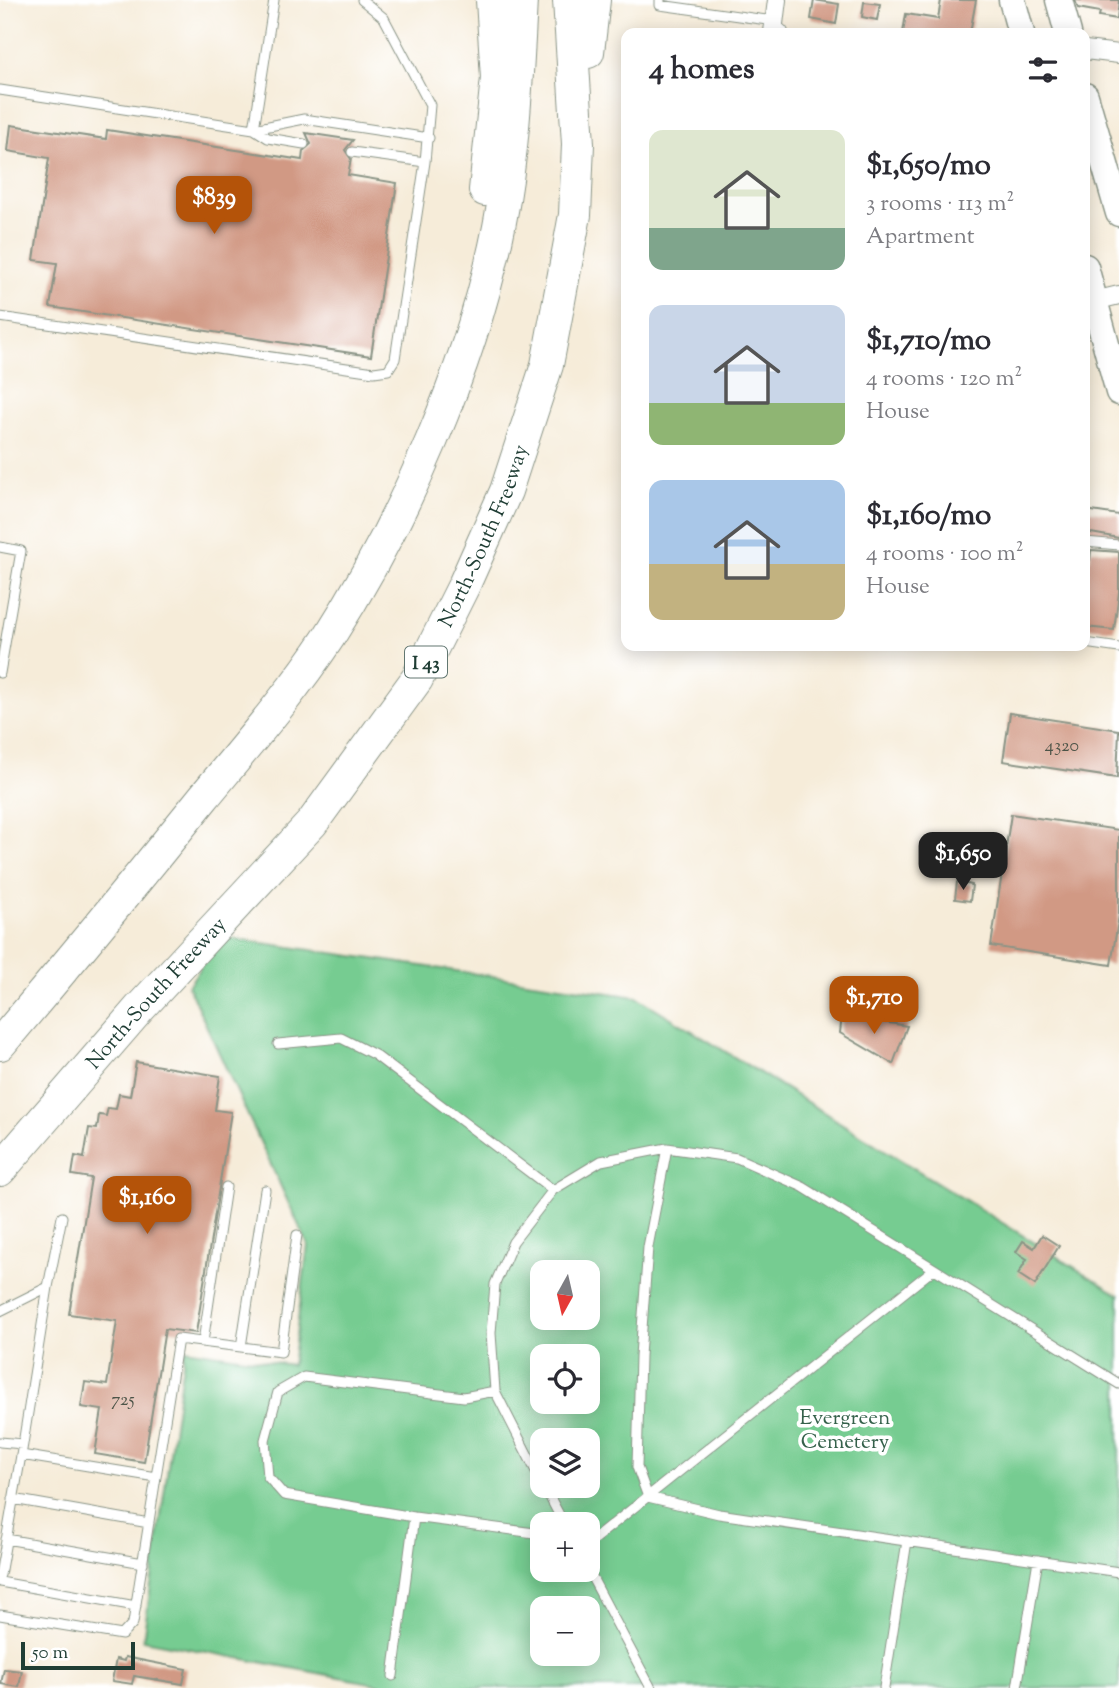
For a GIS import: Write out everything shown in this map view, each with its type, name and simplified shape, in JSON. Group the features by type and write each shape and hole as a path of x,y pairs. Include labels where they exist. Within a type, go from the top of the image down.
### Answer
{"highway":[{"path":"445,405 482,214 495,118 496,55 492,0"},
{"path":"0,1044 212,787 328,638 388,536 445,405 474,321 499,230 514,144 520,0"},
{"name":"North-South Freeway","path":"0,1170 139,1009 312,823 417,679 506,491 547,365 575,215 578,144 569,0"},
{"path":"578,144 594,0"}],"main road":[{"path":"1012,0 1020,28"},
{"path":"1059,0 1067,28"},
{"path":"1090,113 1119,213"},
{"path":"1090,274 1107,298 1119,392"}],"street":[{"path":"775,28 777,0"},
{"path":"1090,50 1119,53"}],"lane":[{"path":"254,129 274,0"},
{"path":"0,317 374,372 388,370 395,359 429,138 430,105 384,18 362,0"},
{"path":"660,0 660,5 770,28"},
{"path":"0,90 254,129 304,119 429,138"},
{"path":"254,129 268,138 304,144"},
{"path":"352,152 425,162"},
{"path":"1090,542 1119,545"},
{"path":"0,547 21,551 0,673"},
{"path":"1090,644 1119,648"},
{"path":"278,1044 341,1038 375,1055 553,1190"},
{"path":"648,1497 637,1467 640,1356 648,1247 667,1148"},
{"path":"530,1459 495,1391 491,1333 495,1284 513,1242 553,1190 601,1161 667,1148 737,1158 803,1187 1119,1384"},
{"path":"203,1342 226,1187"},
{"path":"241,1347 265,1190"},
{"path":"0,1576 62,1217"},
{"path":"0,1615 122,1635 132,1627 178,1339 282,1352 297,1235"},
{"path":"600,1535 934,1269"},
{"path":"0,1311 48,1287"},
{"path":"495,1391 464,1397 304,1377 278,1392 265,1440 268,1477 284,1495 414,1517 530,1532"},
{"path":"0,1442 23,1444"},
{"path":"21,1455 156,1477"},
{"path":"648,1497 719,1514 1119,1572"},
{"path":"13,1499 149,1523"},
{"path":"393,1676 414,1517"},
{"path":"6,1539 143,1563"},
{"path":"884,1688 907,1541"},
{"path":"1017,1688 1038,1560"},
{"path":"0,1582 136,1606"},
{"path":"594,1582 651,1688"}],"green space":[{"name":"Evergreen Cemetery","path":"221,937 637,997 1119,1295 1119,1688 397,1688 143,1640 185,1349 292,1365 308,1245 188,986"}],"building":[{"path":"814,0 839,4 836,24 811,19"},
{"path":"941,0 976,0 971,28 904,28 906,14 938,19"},
{"path":"1075,0 1119,0 1117,19 1099,16 1100,12 1078,8"},
{"path":"864,2 880,4 877,20 862,17"},
{"path":"11,125 106,139 107,130 302,160 303,151 311,144 306,133 353,140 345,150 351,159 348,175 397,183 371,356 50,307 57,263 34,260 49,158 8,151"},
{"path":"1090,511 1119,515 1119,538 1090,533"},
{"path":"1091,550 1119,552 1119,592 1114,630 1090,628"},
{"path":"1010,713 1119,730 1117,778 1003,761"},
{"path":"1011,814 1119,830 1119,915 1111,965 991,946"},
{"path":"957,882 972,885 970,901 955,899"},
{"path":"842,1015 907,1026 893,1064 840,1033"},
{"path":"136,1062 220,1076 215,1110 231,1112 196,1333 165,1329 144,1462 95,1454 102,1410 81,1407 85,1382 107,1385 117,1321 69,1314 91,1178 72,1175 75,1156 84,1158 89,1128 97,1129 99,1115 106,1116 108,1108 116,1109 119,1094 130,1096"},
{"path":"1042,1235 1059,1246 1035,1285 1018,1274 1027,1259 1016,1252 1023,1241 1034,1248"},
{"path":"125,1657 186,1669 183,1684 134,1676 132,1684 112,1681 116,1659 124,1661"},
{"path":"4,1669 22,1671 19,1687 1,1684"}]}
